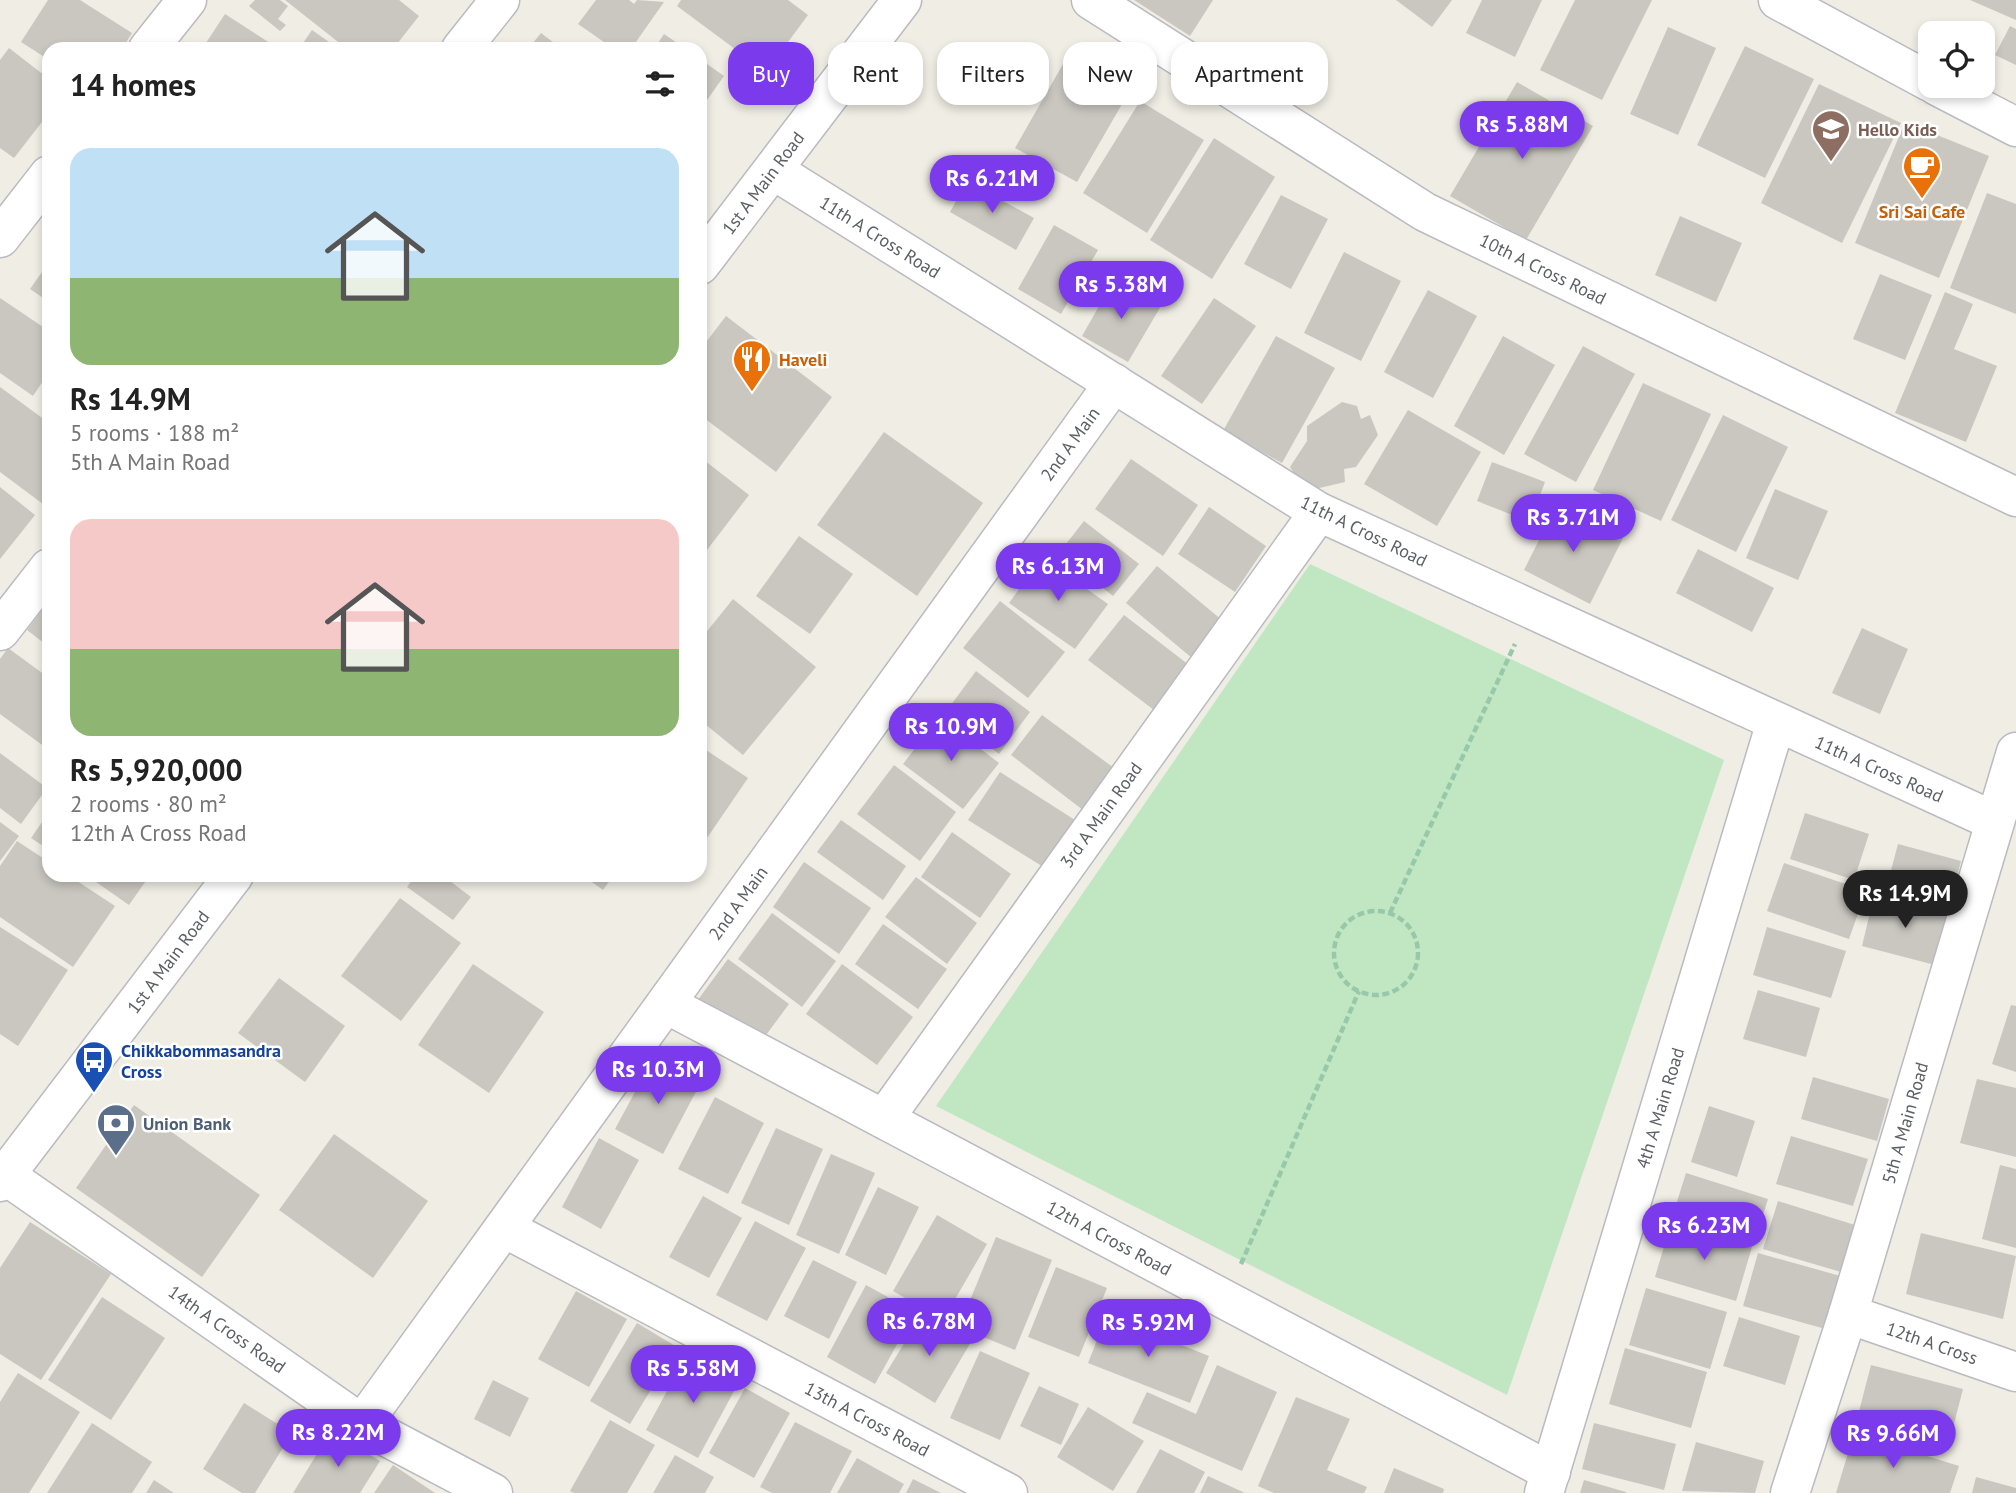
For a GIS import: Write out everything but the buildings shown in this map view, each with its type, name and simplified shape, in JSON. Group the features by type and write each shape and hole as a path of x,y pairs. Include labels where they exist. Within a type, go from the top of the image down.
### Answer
{"street":[{"path":"154,42 187,0"},
{"path":"467,42 500,0"},
{"name":"1st A Main Road","path":"707,256 902,0"},
{"name":"10th A Cross Road","path":"1091,0 1425,212 2016,497"},
{"path":"1778,0 1918,76"},
{"path":"1960,98 2016,127"},
{"name":"11th A Cross Road","path":"773,170 1319,512 1994,821"},
{"path":"0,238 42,184"},
{"name":"2nd A Main","path":"362,1424 1114,383"},
{"name":"3rd A Main Road","path":"884,1119 1319,512"},
{"path":"0,631 42,577"},
{"name":"4th A Main Road","path":"1548,1483 1776,722"},
{"name":"5th A Main Road","path":"1790,1493 1849,1314 2016,752"},
{"name":"1st A Main Road","path":"3,1178 229,882"},
{"name":"12th A Cross Road","path":"666,1004 1226,1300 1548,1483"},
{"name":"14th A Cross Road","path":"3,1178 362,1424 492,1493"},
{"name":"13th A Cross Road","path":"504,1228 1008,1493"},
{"name":"12th A Cross","path":"1849,1314 2016,1372"}],"path":[{"path":"1390,913 1531,610"},
{"path":"1369,911 1390,913 1412,930 1417,945 1415,968 1399,987 1388,992 1375,994 1359,991 1343,978 1336,967 1335,943 1340,931 1354,916 1369,911"},
{"path":"1226,1300 1359,991"}],"green space":[{"path":"1310,564 1724,760 1507,1395 936,1106"}],"place":[{"name":"Hello Kids","path":"1831,163"},
{"name":"Sri Sai Cafe","path":"1922,200"},
{"name":"Haveli","path":"752,393"},
{"name":"Chikkabommasandra Cross","path":"94,1094"},
{"name":"Union Bank","path":"116,1157"}]}
